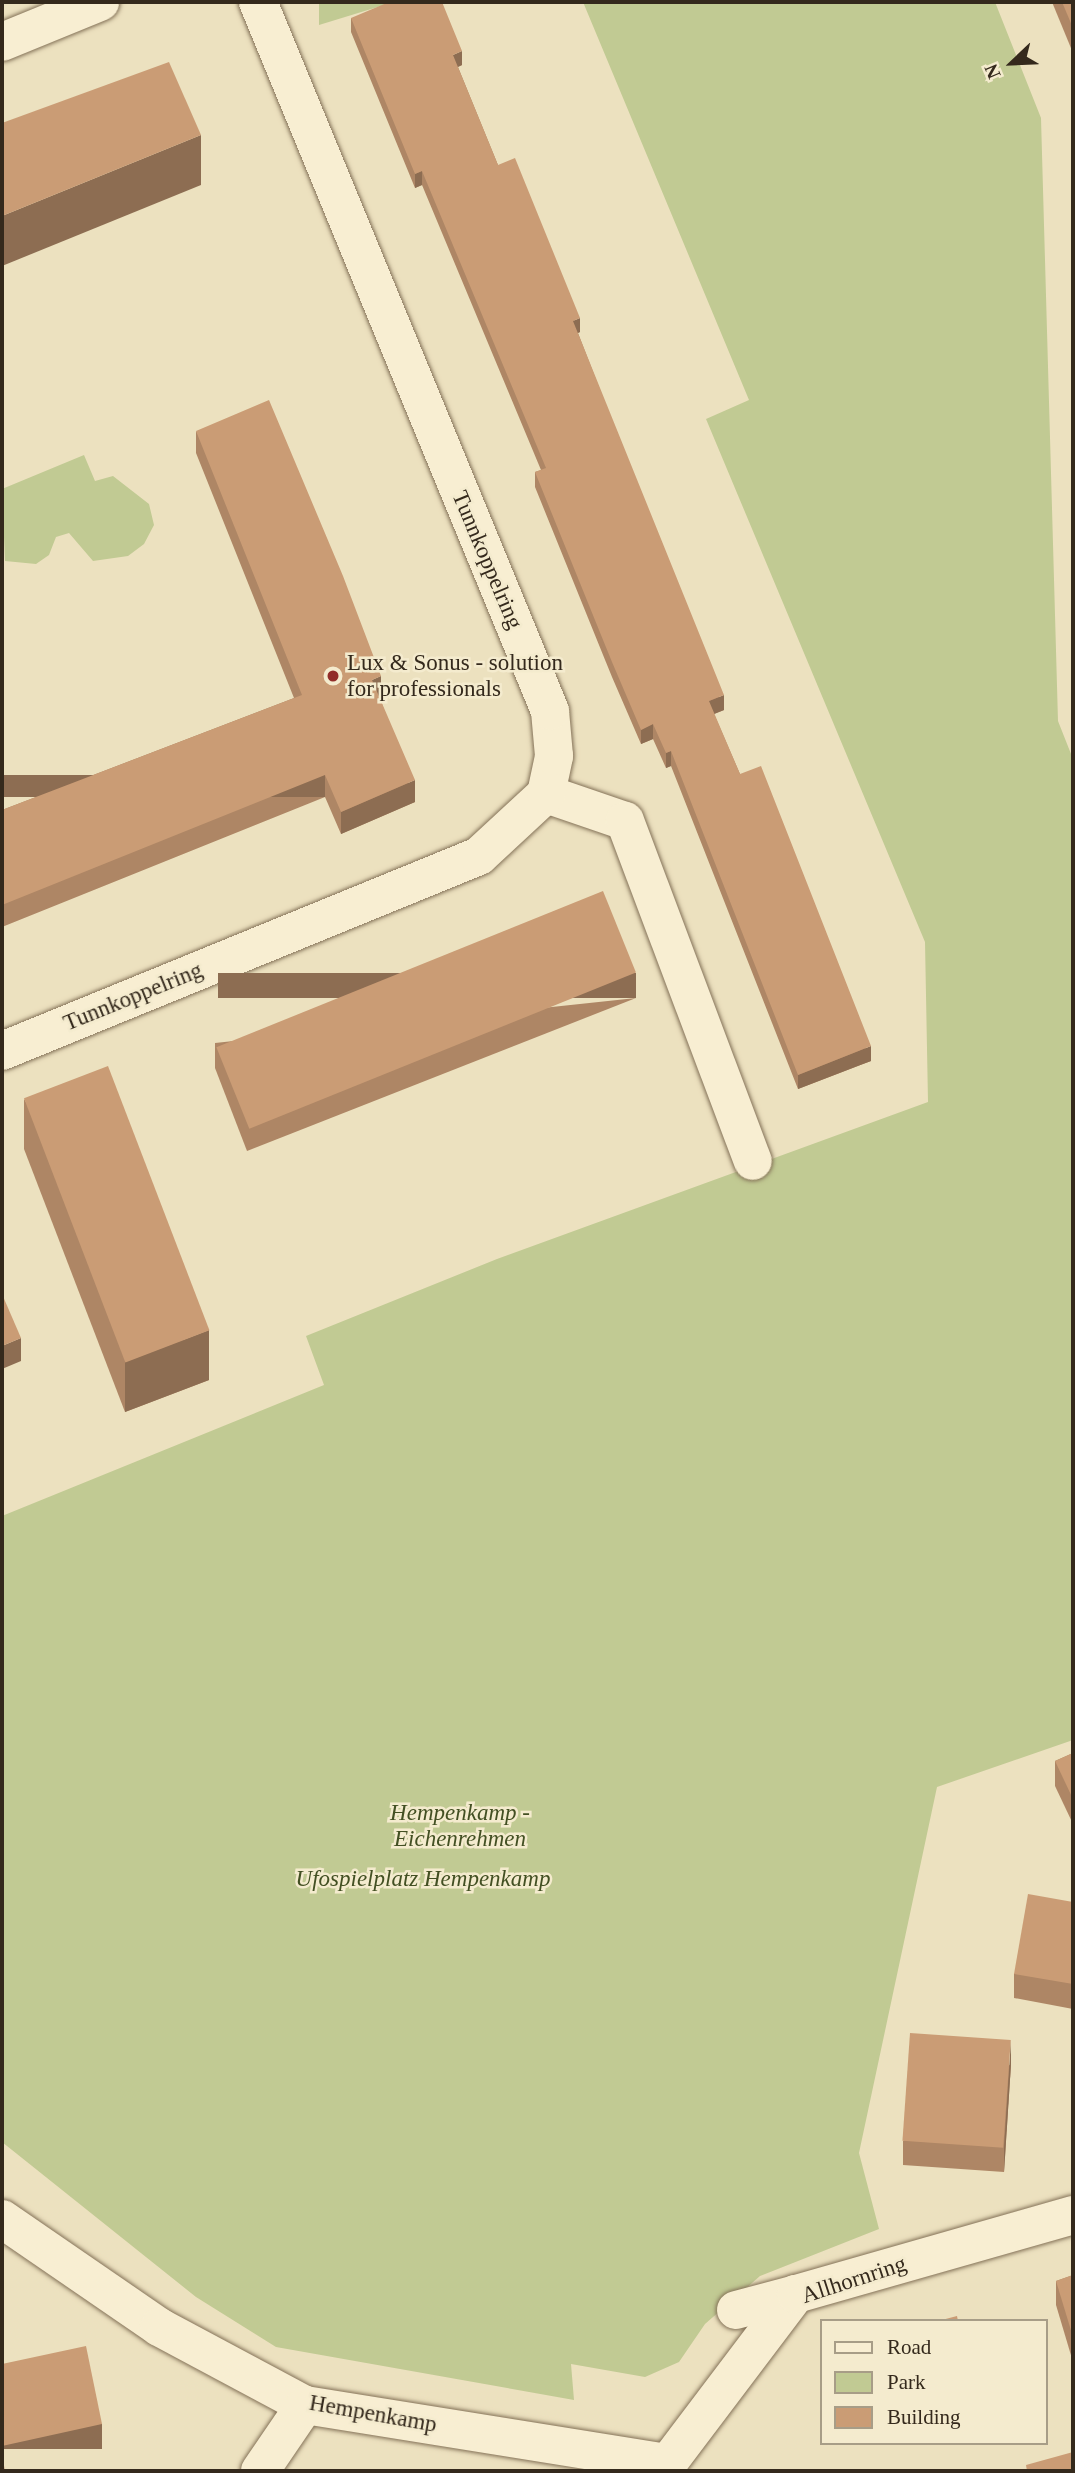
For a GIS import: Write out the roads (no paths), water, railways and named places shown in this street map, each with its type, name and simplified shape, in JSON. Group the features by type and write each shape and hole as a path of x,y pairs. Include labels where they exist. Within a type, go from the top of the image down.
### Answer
{"street":[{"path":"2,41 100,2"},
{"name":"Tunnkoppelring","path":"2,1051 479,856 546,794 554,756 550,711 258,2"},
{"path":"546,794 625,821 752,1161"},
{"name":"Allhornring","path":"670,2467 796,2294 1073,2215"},
{"name":"Hempenkamp","path":"2,2219 159,2327 305,2405 670,2467"},
{"path":"736,2310 796,2294"},
{"path":"260,2471 305,2405"}],"place":[{"name":"Lux & Sonus - solution for professionals","path":"333,676"}],"park label":[{"name":"Hempenkamp - Eichenrehmen","path":"460,1826"},
{"name":"Ufospielplatz Hempenkamp","path":"423,1879"}]}
